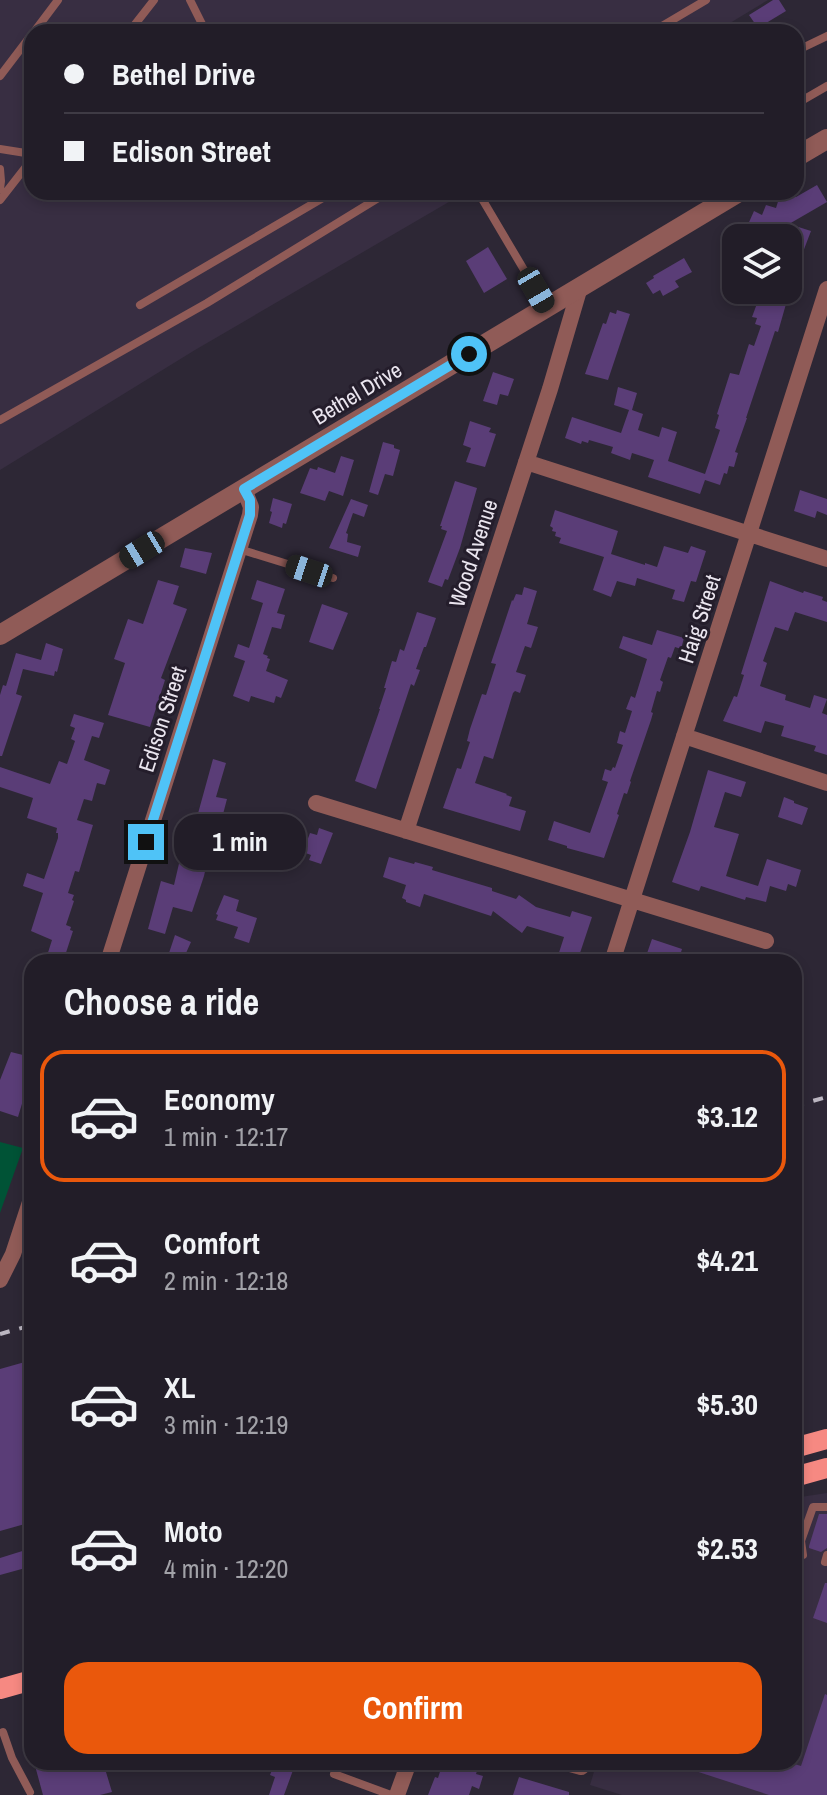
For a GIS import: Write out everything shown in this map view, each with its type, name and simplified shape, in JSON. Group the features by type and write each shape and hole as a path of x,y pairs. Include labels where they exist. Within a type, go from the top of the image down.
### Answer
{"main road":[{"path":"802,1446 827,1439"},
{"path":"802,1475 827,1468"},
{"path":"0,1689 24,1682"}],"street":[{"path":"804,152 827,139"},
{"name":"Bethel Drive","path":"0,635 726,200"},
{"name":"Wood Avenue","path":"406,831 580,287"},
{"name":"Haig Street","path":"614,954 827,289"},
{"path":"526,462 827,559"},
{"name":"Edison Street","path":"111,954 250,515 251,507 244,489"},
{"path":"684,736 827,783"},
{"path":"316,803 766,941"},
{"path":"0,1280 24,1220"},
{"path":"394,1795 405,1770"}],"lane":[{"path":"40,24 58,0"},
{"path":"135,24 154,0"},
{"path":"666,24 706,0"},
{"path":"192,2 202,24"},
{"path":"804,47 827,36"},
{"path":"0,76 24,45"},
{"path":"804,99 827,86"},
{"path":"0,149 24,155"},
{"path":"0,200 24,168"},
{"path":"0,169 0,189"},
{"path":"140,305 319,200"},
{"path":"0,420 207,303 375,200"},
{"path":"483,200 546,308"},
{"path":"239,549 333,578"},
{"path":"802,1538 813,1507 827,1507"},
{"path":"802,1548 803,1555"},
{"path":"3,1732 10,1754 30,1792"},
{"path":"334,1774 394,1795"}],"shaded area":[{"path":"0,0 768,0 728,24 24,24 24,200 452,200 195,350 0,470"},
{"path":"827,1493 827,1795 622,1795 590,1785 595,1770 802,1770 802,1497"}],"green space":[{"path":"0,1142 23,1148 0,1213"}],"building":[{"path":"773,0 779,0 786,11 765,24 755,24 749,15"},
{"path":"817,185 827,202 789,224 748,224 754,211 762,215 766,205 776,208 778,200 804,200 804,192"},
{"path":"802,228 811,231 802,255"},
{"path":"488,247 507,279 484,293 466,261"},
{"path":"684,258 692,272 675,281 679,287 663,296 660,290 653,294 646,283"},
{"path":"757,304 786,304 735,452 738,453 734,467 729,466 720,485 705,480 700,494 648,477 654,460 632,453 630,460 611,453 613,447 589,440 581,444 565,438 572,417 621,433 629,410 614,405 618,387 637,393 632,410 643,414 638,430 659,437 662,427 677,432 668,461 705,474 720,430 715,428 717,414 730,373 739,375 749,344 754,346 761,326 755,324 757,318 752,317"},
{"path":"617,310 630,314 608,380 585,374 603,323 606,324 610,312 616,314"},
{"path":"493,372 514,379 508,396 500,394 497,405 483,401"},
{"path":"470,421 491,428 489,432 496,434 485,467 466,462 471,448 463,445"},
{"path":"383,442 400,450 393,476 385,474 378,495 369,492"},
{"path":"341,456 354,460 343,496 329,491 325,501 300,493 310,468 317,470 318,467 335,473"},
{"path":"455,481 477,488 460,548 448,580 445,579 442,587 428,582 447,531 440,526"},
{"path":"800,490 827,499 827,515 817,511 815,518 794,511"},
{"path":"273,498 292,504 282,528 269,523"},
{"path":"351,499 368,505 364,517 353,513 346,533 347,542 361,546 358,557 329,548"},
{"path":"555,510 618,531 611,554 645,565 657,567 664,546 688,553 691,546 706,551 696,582 691,581 684,602 672,599 675,590 637,578 635,586 617,581 611,597 593,590 604,557 559,543 561,538 555,536 556,532 550,526"},
{"path":"185,548 212,553 206,574 180,567"},
{"path":"158,580 179,586 173,604 187,609 161,678 165,680 150,727 108,715 125,663 114,659 128,619 143,624"},
{"path":"257,580 285,589 277,613 285,615 281,629 272,627 263,654 270,659 266,671 288,680 281,698 276,696 274,703 251,696 249,702 233,696 245,661 234,657 238,644 249,648 263,603 251,599"},
{"path":"770,581 823,597 822,600 827,602 827,622 795,612 788,631 775,627 763,661 767,663 760,686 786,695 785,700 810,708 814,695 827,699 822,713 827,715 827,755 814,751 816,746 781,736 784,726 765,721 761,733 723,721 734,696 737,697 744,675 741,674"},
{"path":"524,587 537,591 527,624 538,627 531,648 525,646 516,672 526,675 520,693 513,693 493,759 484,756 475,783 507,794 512,797 509,806 526,811 520,831 443,808 457,768 461,769 482,694 486,695 496,664 491,663 512,600 516,594 522,595"},
{"path":"322,604 348,613 333,650 309,642"},
{"path":"417,612 436,618 376,789 355,781 380,709 392,661 396,662 400,649 404,651"},
{"path":"657,630 684,638 681,649 675,647 671,658 668,657 660,680 663,682 660,692 657,691 651,720 604,858 548,840 554,821 590,833 608,782 602,780 605,769 611,771 615,768 623,745 617,743 620,731 625,733 632,711 626,709 631,696 635,698 647,659 619,648 623,636 652,645"},
{"path":"46,643 63,649 57,672 54,676 23,669 16,694 22,696 0,756 0,695 3,685 6,686 16,653 41,660"},
{"path":"74,714 104,723 99,738 92,736 84,760 110,770 105,785 97,783 92,801 84,799 77,820 93,825 79,872 75,871 68,893 74,895 74,901 66,925 73,931 66,954 48,954 52,940 31,931 43,893 23,886 27,873 44,879 58,838 57,828 27,818 33,798 0,787 0,767 50,784 59,761 67,764 75,741 71,739 75,728 70,726"},
{"path":"213,759 226,763 216,797 227,799 222,818 217,817 204,876 192,912 173,907 165,934 148,929 161,881 174,885"},
{"path":"708,770 746,782 741,797 725,792 714,827 739,834 726,876 758,886 767,859 801,870 796,887 788,884 786,891 770,886 766,902 746,897 745,900 701,886 699,891 672,882"},
{"path":"784,797 808,808 802,825 778,817"},
{"path":"319,828 333,833 321,864 309,860 311,855 303,852 310,833 317,835"},
{"path":"389,857 433,867 432,870 492,888 492,891 516,899 519,895 536,907 570,917 572,911 592,917 580,954 559,954 564,937 527,926 522,933 493,911 491,916 424,894 420,907 402,898 406,885 383,877"},
{"path":"224,895 239,900 236,911 257,918 249,943 234,938 238,927 216,920"},
{"path":"175,935 191,942 186,954 169,954"},
{"path":"652,939 682,949 680,954 647,954"},
{"path":"11,1052 24,1055 24,1097 18,1117 0,1111 0,1080"},
{"path":"24,1362 24,1524 0,1531 0,1369"},
{"path":"819,1514 827,1514 827,1548 821,1552 809,1548"},
{"path":"24,1550 24,1568 0,1575 0,1558"},
{"path":"827,1583 827,1623 813,1618"},
{"path":"825,1694 827,1795 769,1795 692,1770 802,1770"},
{"path":"36,1770 105,1770 112,1792 100,1795 43,1795"},
{"path":"272,1770 293,1770 284,1795 269,1795 275,1777 270,1775"},
{"path":"440,1770 477,1770 476,1774 483,1776 479,1789 472,1786 469,1795 428,1795 435,1777 438,1778"},
{"path":"519,1777 569,1792 569,1795 513,1795"}],"railway":[{"path":"802,1104 827,1097"},
{"path":"0,1334 24,1327"}],"route":[{"path":"146,842 250,515 250,500 244,489 469,354"}]}
